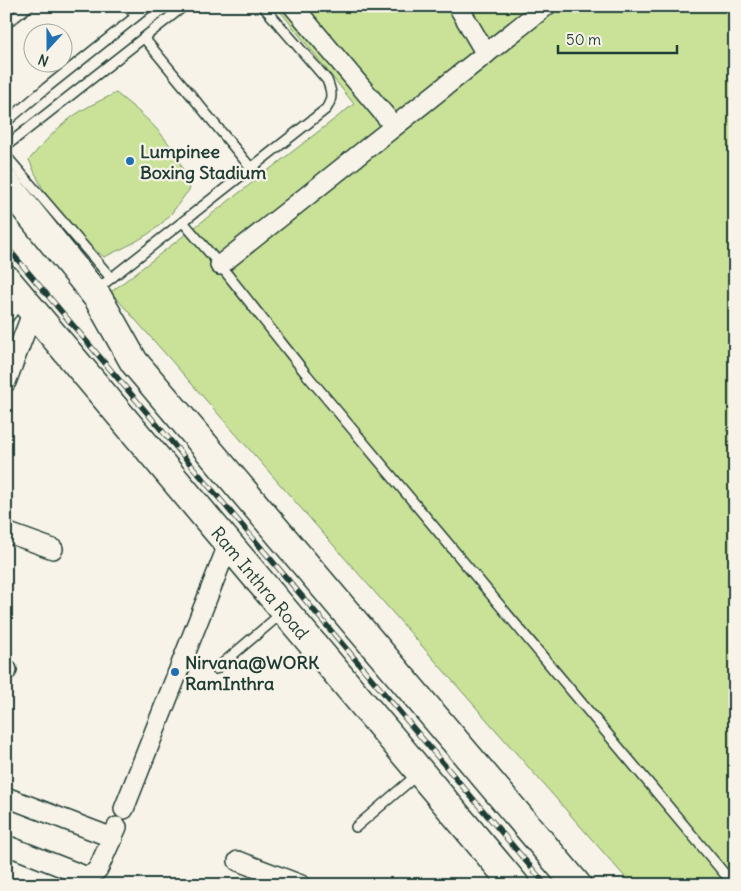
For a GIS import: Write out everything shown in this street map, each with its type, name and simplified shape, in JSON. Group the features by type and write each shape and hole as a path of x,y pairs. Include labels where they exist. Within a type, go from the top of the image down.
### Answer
{"main road":[{"path":"6,184 102,285 134,362"},
{"path":"6,214 134,362 577,885"},
{"name":"Ram Inthra Road","path":"21,296 515,885"}],"street":[{"path":"293,6 394,126"},
{"path":"458,6 486,54"},
{"path":"220,265 546,6"},
{"path":"6,382 21,296"},
{"path":"6,532 53,549"},
{"path":"124,809 228,545"},
{"path":"6,798 115,832 98,868 92,874 85,876 6,845"},
{"path":"238,861 301,885"}],"lane":[{"path":"6,24 28,6"},
{"path":"127,6 136,16"},
{"path":"6,122 150,6"},
{"path":"6,146 184,6"},
{"path":"6,156 102,285 326,109 332,100 332,90 327,80 263,6"},
{"path":"144,38 251,168"},
{"path":"182,222 220,265 307,376 734,885"},
{"path":"6,321 21,296"},
{"path":"216,669 284,611"},
{"path":"356,827 420,772"}],"green space":[{"path":"276,6 735,6 735,885 632,885 111,292 354,104"},
{"name":"Lumpinee Boxing Stadium","path":"116,93 144,116 168,142 180,163 190,189 171,214 156,228 131,244 104,257 80,238 54,209 29,160 59,127 73,116"}],"railway":[{"path":"6,246 546,885"}],"place":[{"name":"Lumpinee Boxing Stadium","path":"130,161"},
{"name":"Nirvana@WORK RamInthra","path":"175,672"}]}
